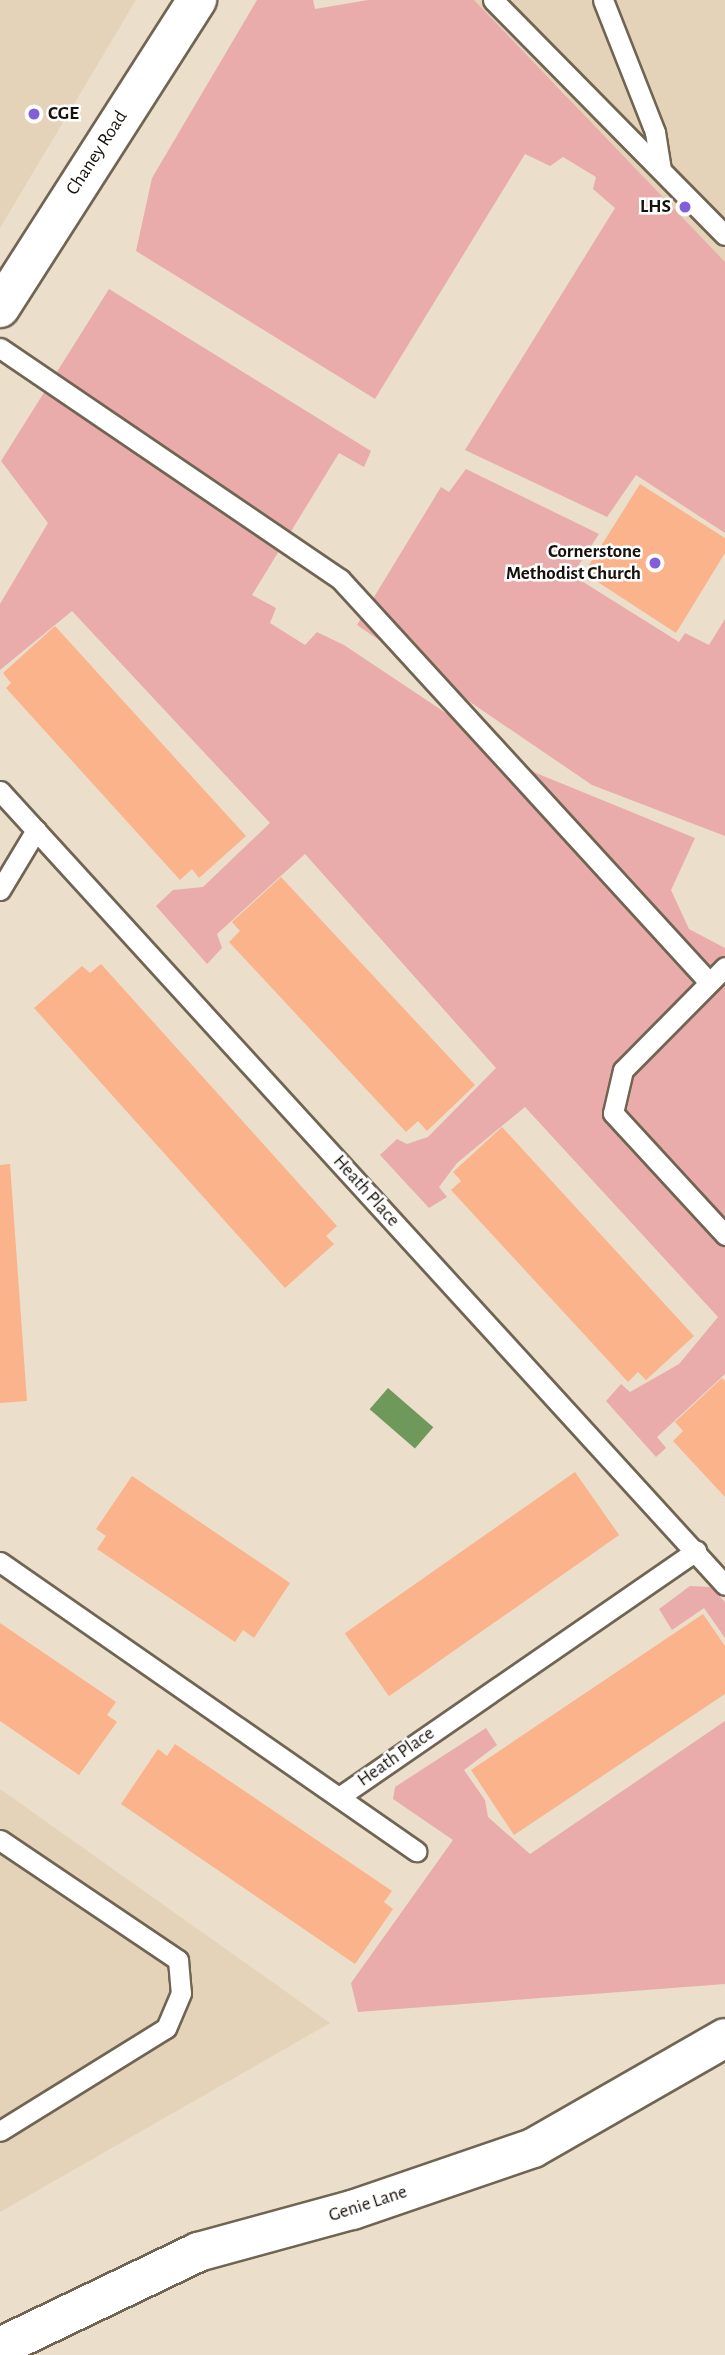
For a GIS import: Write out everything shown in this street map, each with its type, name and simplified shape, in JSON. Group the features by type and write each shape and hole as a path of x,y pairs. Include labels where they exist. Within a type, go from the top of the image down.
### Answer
{"street":[{"name":"Chaney Road","path":"0,307 197,0"},
{"name":"Genie Lane","path":"0,2347 198,2252 352,2210 533,2148 725,2038"}],"lane":[{"path":"493,0 725,235"},
{"path":"603,0 655,132 661,170"},
{"path":"0,348 340,579 708,981"},
{"name":"Heath Place","path":"0,791 696,1551 725,1586"},
{"path":"0,890 36,830"},
{"path":"725,967 622,1069 614,1112 725,1235"},
{"name":"Heath Place","path":"339,1797 696,1551"},
{"name":"Heath Place","path":"0,1562 416,1850"},
{"path":"0,1840 178,1961 181,1993 166,2028 0,2131"}],"shaded area":[{"name":"CGE","path":"0,0 136,0 0,228"},
{"path":"257,0 313,0 315,9 368,0 474,0 725,262 725,533 636,475 607,517 465,450 615,208 593,189 596,177 563,157 550,166 525,154 375,399 136,251 152,178"},
{"name":"LHS","path":"463,0 725,0 725,323 563,91"},
{"path":"109,289 371,451 364,467 339,453 252,595 276,608 270,623 305,645 317,632 344,645 536,773 695,838 671,890 689,929 725,948 725,1374 657,1437 666,1448 656,1457 606,1401 621,1384 630,1392 679,1364 718,1317 525,1107 457,1163 439,1187 447,1197 429,1208 380,1155 397,1139 407,1144 428,1137 496,1068 305,854 217,934 222,948 207,964 156,906 173,890 203,887 270,823 72,611 0,670 0,604 48,523 1,461"},
{"path":"466,469 599,534 572,575 679,642 685,633 709,645 725,619 725,836 592,785 357,625 441,487 449,492"},
{"path":"388,1388 433,1427 415,1448 370,1409"},
{"path":"690,1586 711,1587 725,1602 725,1638 704,1608 672,1630 659,1609"},
{"path":"725,1721 725,1984 358,2012 351,1983 453,1840 393,1799 395,1787 486,1728 497,1745 464,1770 485,1800 488,1817 530,1854"},
{"path":"0,1789 330,2023 0,2212"}],"building":[{"name":"Cornerstone Methodist Church","path":"640,484 725,538 725,553 676,633 584,573"},
{"path":"55,626 246,836 199,878 192,869 180,880 6,688 11,683 3,673"},
{"path":"281,877 475,1085 427,1131 418,1121 406,1132 229,942 240,931 232,922"},
{"path":"101,964 337,1226 326,1236 334,1244 285,1288 34,1008 82,966 90,973"},
{"path":"502,1127 694,1336 646,1380 638,1372 628,1382 451,1190 461,1181 453,1172"},
{"path":"10,1164 27,1401 0,1403 0,1165"},
{"path":"722,1378 725,1381 725,1497 673,1441 683,1431 675,1422"},
{"path":"575,1472 619,1535 389,1696 345,1633"},
{"path":"132,1476 290,1583 254,1638 243,1630 235,1642 97,1549 106,1536 96,1529"},
{"path":"703,1614 725,1646 725,1694 514,1835 471,1770"},
{"path":"0,1623 116,1702 107,1715 117,1722 79,1775 0,1721"},
{"path":"175,1744 392,1891 384,1902 393,1909 355,1964 121,1804 158,1749 167,1756"}],"place":[{"name":"CGE","path":"34,114"},
{"name":"LHS","path":"685,207"},
{"name":"Cornerstone Methodist Church","path":"655,563"}]}
